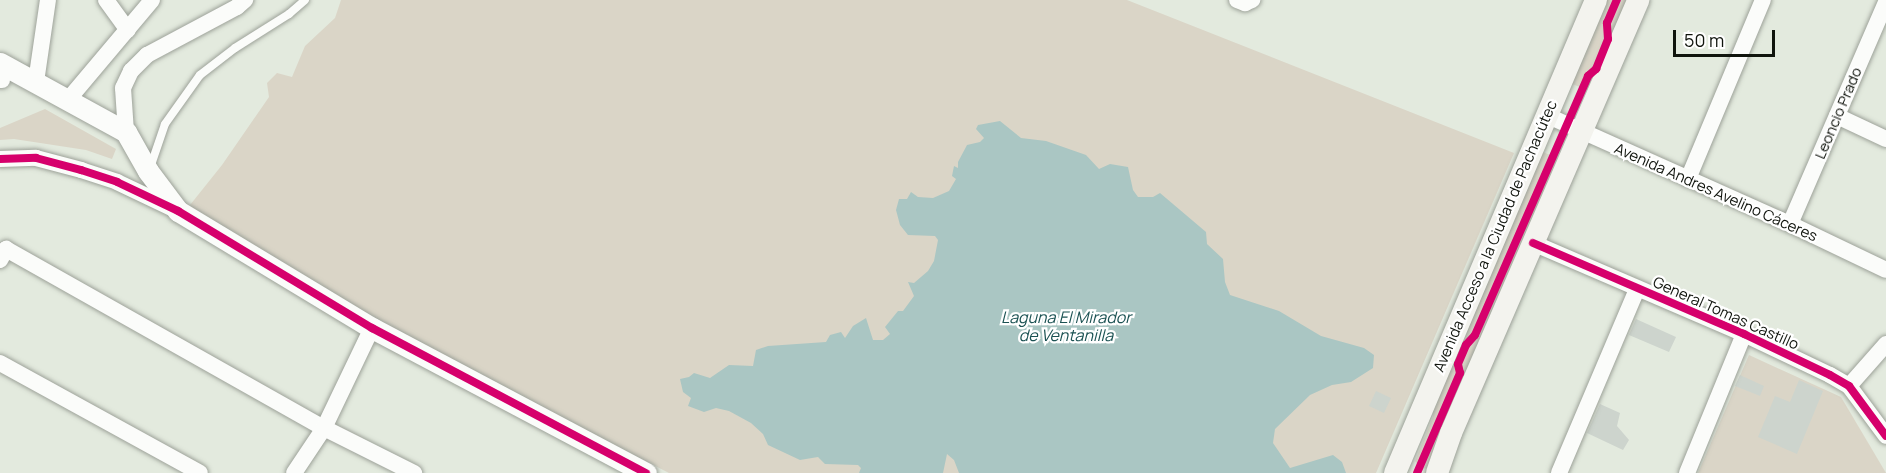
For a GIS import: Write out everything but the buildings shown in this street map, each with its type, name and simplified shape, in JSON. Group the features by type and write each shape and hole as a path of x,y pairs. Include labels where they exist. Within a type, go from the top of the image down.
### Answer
{"main road":[{"name":"Avenida Acceso a la Ciudad de Pachacútec","path":"1403,470 1546,115 1596,0"},
{"path":"1437,473 1638,0"}],"street":[{"path":"36,82 48,0"},
{"path":"106,0 128,30"},
{"path":"67,101 152,0"},
{"path":"178,211 148,171 126,132 123,88 131,71 147,55 244,0"},
{"path":"1237,0 1245,3 1252,0"},
{"path":"1688,179 1762,0"},
{"name":"Leoncio Prado","path":"1790,224 1836,116 1882,22 1886,2"},
{"path":"1,74 36,82 126,132"},
{"name":"Avenida Andres Avelino Cáceres","path":"1546,115 1790,224 1886,270"},
{"path":"1836,116 1886,138"},
{"path":"0,159 36,158 81,170 117,182 178,211 372,328 646,473"},
{"name":"General Tomas Castillo","path":"1533,243 1744,334 1849,386 1886,436"},
{"path":"0,260 6,249 324,428 414,473"},
{"path":"1559,473 1637,289"},
{"path":"294,473 324,428 372,328"},
{"path":"1687,473 1744,334"},
{"path":"1849,386 1886,344"},
{"path":"0,363 200,473"}],"lane":[{"path":"148,171 165,124 200,75 235,48 289,14 305,0"}],"shaded area":[{"path":"341,0 1127,0 1514,153 1376,473 669,473 490,381 370,315 192,208 190,205 222,165 269,97 267,83 277,73 292,77 305,46 335,18"},
{"path":"1603,0 1631,0 1591,92 1568,82"},
{"path":"45,109 116,149 112,159 86,150 14,139 0,140 0,128"},
{"path":"1538,150 1562,160 1428,468 1421,469 1415,461 1433,417 1434,396"},
{"path":"1749,355 1841,397 1886,473 1698,473"}],"water":[{"name":"Laguna El Mirador de Ventanilla","path":"1000,121 1021,138 1046,141 1086,155 1099,169 1110,164 1128,167 1133,190 1138,197 1153,197 1160,193 1206,232 1207,244 1223,259 1225,282 1230,295 1279,311 1321,336 1364,348 1374,355 1373,368 1351,382 1332,385 1310,395 1275,429 1273,443 1290,468 1333,455 1342,462 1346,473 959,473 954,460 947,454 943,473 859,473 861,468 858,465 825,464 818,457 800,460 768,445 763,434 751,423 729,411 716,408 704,412 688,406 691,398 683,392 680,379 694,373 710,378 729,365 753,366 756,350 768,346 826,342 830,335 841,332 845,338 853,326 866,318 873,340 883,340 890,334 885,327 898,311 903,311 914,296 908,282 914,283 928,271 934,261 938,240 935,236 908,235 900,225 896,210 899,199 907,199 911,192 918,197 933,198 949,191 956,179 952,176 954,166 958,168 958,162 967,145 980,142 984,138 976,129 978,125"}],"cycle path":[{"path":"1417,473 1460,373 1458,364 1466,345 1475,335 1588,76 1596,69 1608,39 1607,23 1617,0"},
{"path":"0,159 36,158 81,170 117,182 178,211 372,328 646,473"},
{"path":"1533,243 1744,334 1830,375 1849,386 1886,436"}]}
